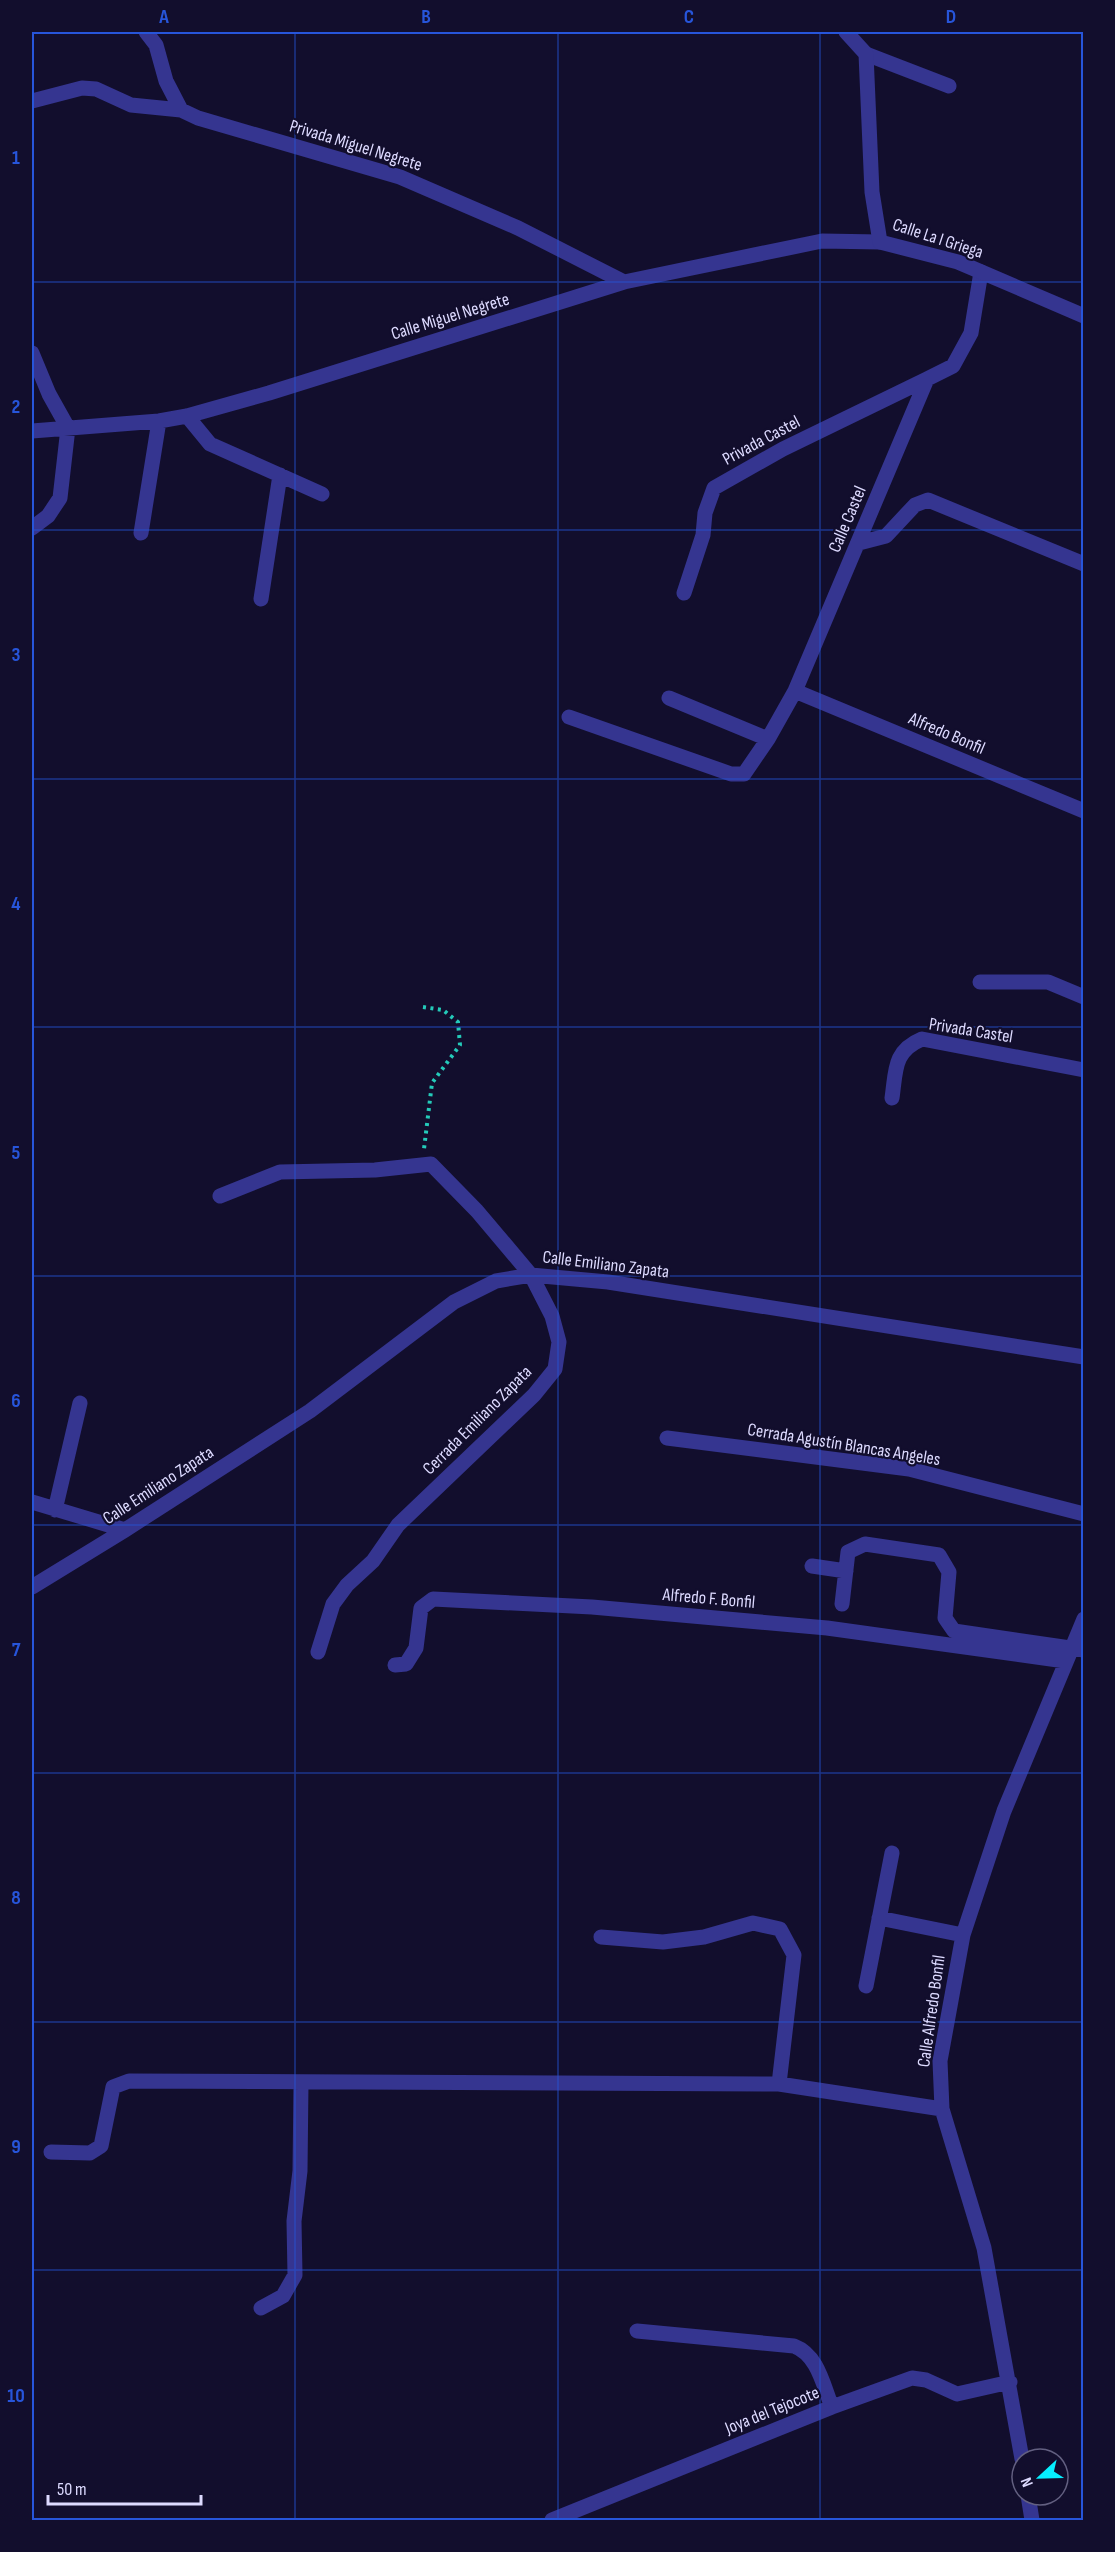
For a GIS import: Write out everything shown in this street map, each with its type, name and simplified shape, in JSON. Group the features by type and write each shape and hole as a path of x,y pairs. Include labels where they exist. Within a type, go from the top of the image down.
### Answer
{"street":[{"path":"146,32 156,45 166,81 181,110"},
{"path":"846,32 866,54 949,86"},
{"name":"Calle La I Griega","path":"866,54 872,192 880,242 958,262 1083,316"},
{"name":"Privada Miguel Negrete","path":"32,101 82,88 96,89 131,105 181,110 198,118 400,177 518,228 624,282"},
{"name":"Calle Miguel Negrete","path":"32,430 159,421 187,416 269,393 624,282 822,241 880,242"},
{"path":"927,379 953,366 971,333 981,272"},
{"path":"32,353 49,394 68,428 60,498 48,516 32,528"},
{"name":"Calle Castel","path":"569,717 731,774 744,774 768,739 795,691 927,379"},
{"name":"Privada Castel","path":"684,593 703,535 705,513 714,488 783,449 927,379"},
{"path":"187,416 210,444 322,494"},
{"path":"141,533 159,421"},
{"path":"261,599 280,475"},
{"path":"859,543 886,536 915,505 928,500 1083,564"},
{"name":"Alfredo Bonfil","path":"795,691 1083,811"},
{"path":"669,698 768,739"},
{"path":"980,982 1048,982 1083,997"},
{"name":"Privada Castel","path":"892,1098 898,1058 909,1044 922,1039 1083,1070"},
{"path":"220,1196 280,1172 375,1170 431,1164"},
{"name":"Cerrada Emiliano Zapata","path":"318,1652 333,1604 348,1585 373,1561 398,1525 534,1395 555,1369 559,1342 552,1316 531,1275 477,1211 431,1164"},
{"name":"Calle Emiliano Zapata","path":"32,1587 310,1411 454,1302 496,1281 531,1275 608,1282 1083,1357"},
{"path":"56,1510 80,1403"},
{"name":"Cerrada Agustín Blancas Angeles","path":"667,1438 909,1469 1083,1514"},
{"path":"32,1502 125,1530"},
{"path":"842,1604 848,1552 865,1544 939,1555 949,1572 945,1618 954,1631 1073,1653"},
{"path":"813,1566 846,1571"},
{"name":"Alfredo F. Bonfil","path":"395,1665 406,1664 416,1648 421,1608 433,1599 592,1607 1073,1653"},
{"name":"Calle Alfredo Bonfil","path":"1020,2447 984,2248 942,2109 940,2061 963,1935 1004,1811 1073,1653 1083,1619"},
{"path":"866,1986 892,1853"},
{"path":"879,1918 963,1935"},
{"path":"601,1937 663,1942 704,1937 753,1923 780,1929 794,1955 779,2084"},
{"path":"51,2152 90,2152 101,2146 113,2087 129,2081 779,2084 942,2109"},
{"path":"261,2308 283,2296 295,2275 294,2221 300,2171 301,2083"},
{"path":"638,2331 794,2346 806,2350 813,2360 832,2407"},
{"name":"Joya del Tejocote","path":"552,2520 832,2407 912,2378 926,2380 957,2394 1010,2382"}],"path":[{"path":"423,1007 443,1010 458,1022 459,1046 432,1083 424,1143 425,1155 431,1164"}]}
